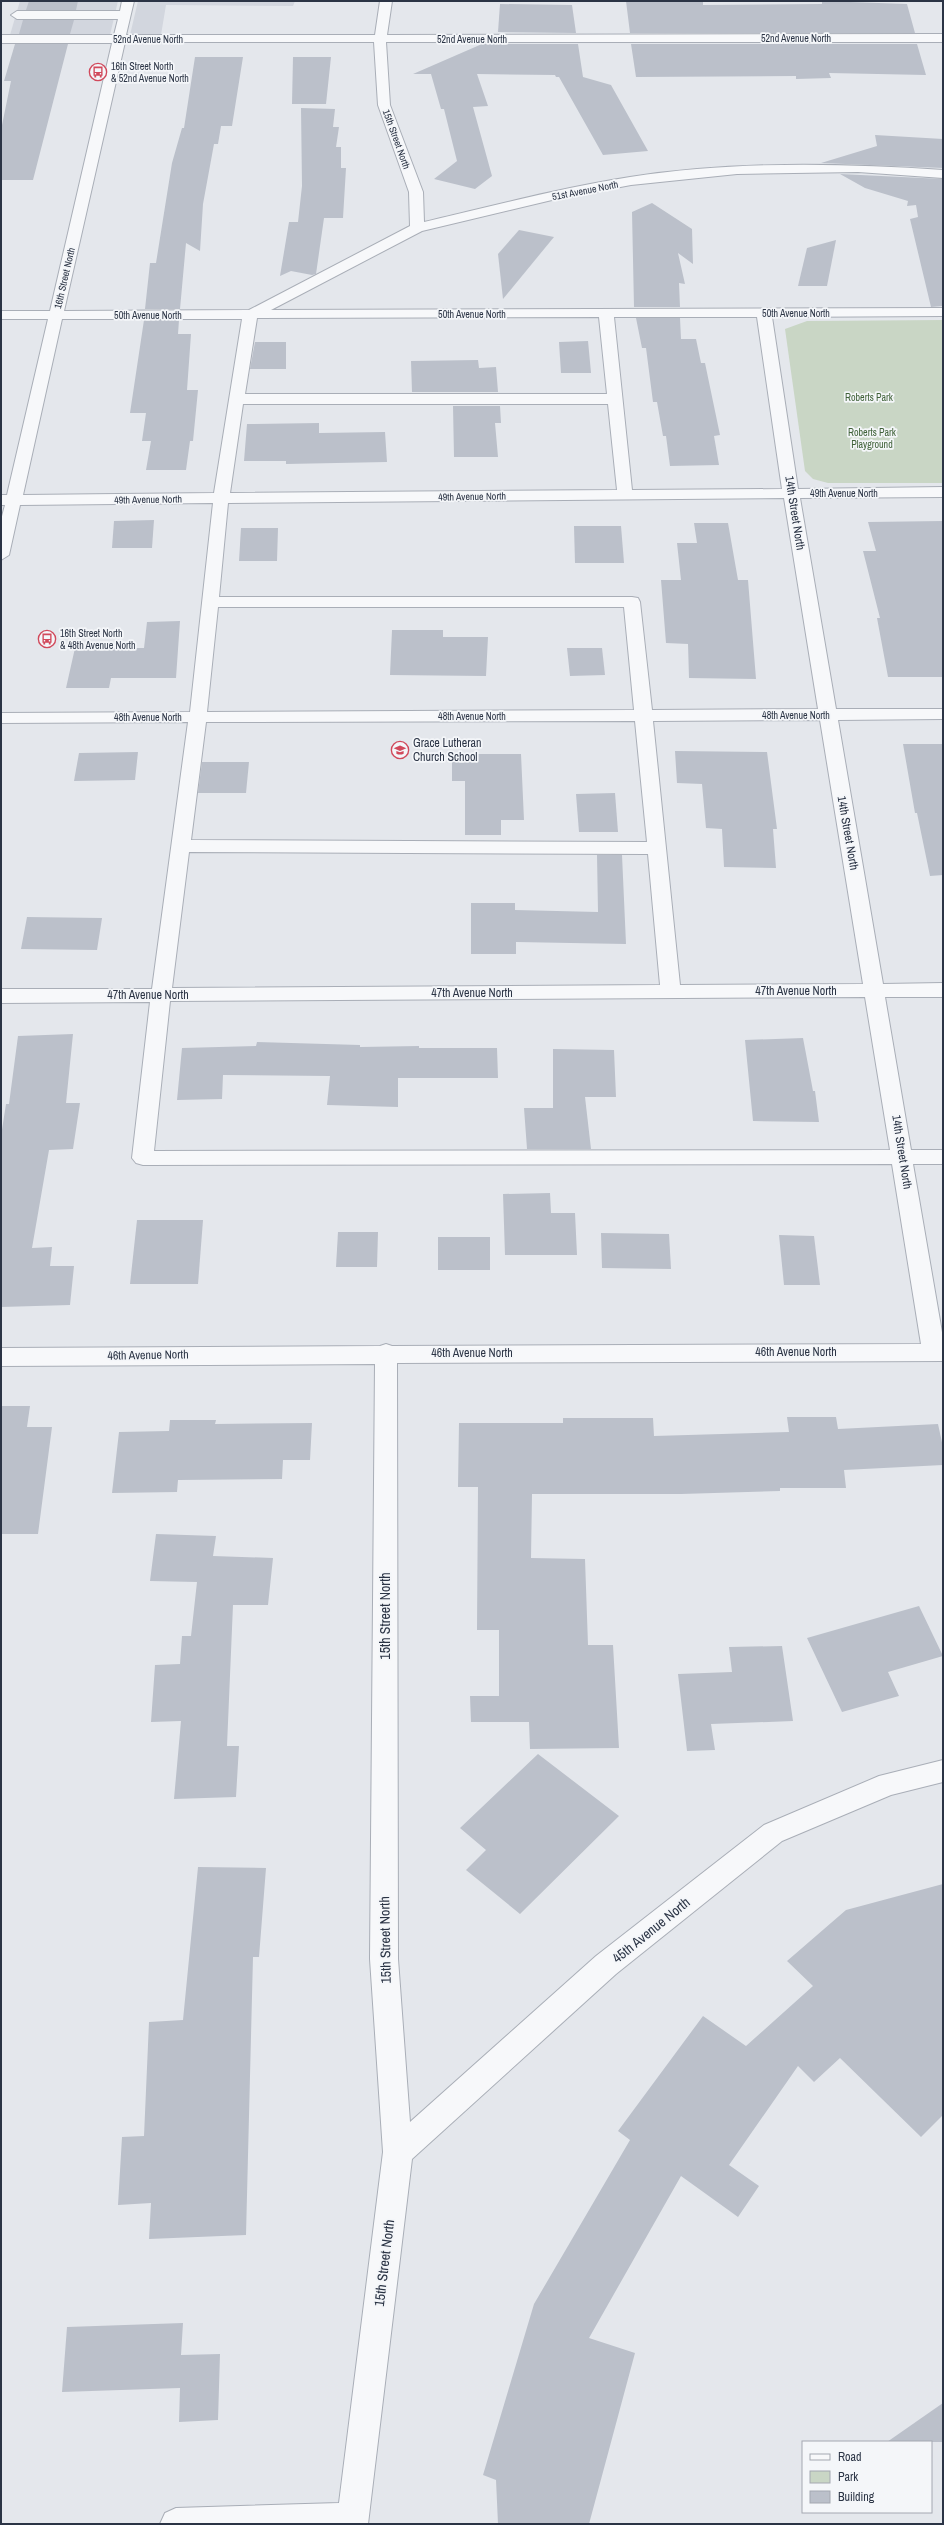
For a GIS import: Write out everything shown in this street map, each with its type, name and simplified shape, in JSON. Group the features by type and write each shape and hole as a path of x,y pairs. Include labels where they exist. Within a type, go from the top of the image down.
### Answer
{"street":[{"name":"16th Street North","path":"1,555 7,500 56,315 128,1"},
{"name":"15th Street North","path":"386,1 380,39 384,105 416,192 417,228"},
{"path":"17,15 124,15"},
{"name":"52nd Avenue North","path":"1,39 943,38"},
{"name":"51st Avenue North","path":"250,315 417,228 552,196 623,183 737,170 851,168 943,174"},
{"name":"50th Avenue North","path":"1,315 943,312"},
{"name":"14th Street North","path":"764,313 791,493 828,715 876,990 903,1157 939,1352"},
{"path":"606,314 625,494"},
{"path":"250,315 221,498 198,717 161,995 143,1158 943,1157"},
{"path":"237,399 615,399"},
{"name":"49th Avenue North","path":"7,500 943,492"},
{"path":"210,602 632,602 642,715 671,992"},
{"name":"48th Avenue North","path":"1,718 943,714"},
{"path":"181,846 656,848"},
{"name":"47th Avenue North","path":"1,996 943,990"},
{"name":"46th Avenue North","path":"1,1357 386,1353 939,1352"},
{"name":"15th Street North","path":"352,2521 398,2152 384,1959 386,1353"},
{"name":"45th Avenue North","path":"398,2152 606,1965 773,1833 888,1784 943,1771"},
{"path":"176,2524 352,2521"}],"shaded area":[{"path":"20,1 118,1 110,35 10,35"},
{"path":"138,1 295,1 293,6 166,5 161,35 130,35"}],"green space":[{"name":"Roberts Park","path":"943,320 943,483 828,483 813,479 805,471 785,329 807,321"}],"building":[{"path":"29,1 78,1 76,10 26,10"},
{"path":"626,1 703,2 703,5 822,4 822,1 907,4 915,33 630,33"},
{"path":"500,4 572,5 576,33 498,32"},
{"path":"23,20 74,20 70,34 19,34"},
{"path":"15,44 68,44 33,180 1,180 1,130 11,81 4,81"},
{"path":"482,44 578,44 583,77 611,85 648,151 603,155 559,77 556,77 555,75 477,74 488,106 473,107 492,176 475,189 434,179 457,161 444,109 441,109 431,74 413,74"},
{"path":"631,44 917,44 926,75 829,73 831,78 796,79 796,76 636,77"},
{"path":"195,57 243,57 232,126 221,126 218,144 214,144 203,204 200,251 186,243 180,309 145,309 150,263 156,263 172,163 182,128 184,128"},
{"path":"293,57 331,57 326,104 292,104"},
{"path":"301,108 335,109 333,127 339,127 336,147 341,147 341,168 346,168 343,218 324,218 316,274 312,275 291,271 280,276 289,222 298,222 302,186"},
{"path":"875,135 943,139 943,168 821,163 877,146"},
{"path":"840,174 943,179 943,306 931,307 910,219 918,217 916,205 907,206 908,201 865,188"},
{"path":"652,203 692,229 693,264 678,253 685,284 679,283 680,307 634,307 632,212"},
{"path":"519,230 554,237 503,299 498,254"},
{"path":"836,240 827,286 798,286 807,248"},
{"path":"636,318 680,318 681,339 696,339 701,363 705,363 720,435 714,436 719,465 670,466 666,436 663,436 657,402 653,402 646,348 642,348"},
{"path":"144,320 179,320 178,334 191,334 187,390 198,390 193,441 190,441 186,470 146,470 151,441 142,441 146,413 130,413"},
{"path":"588,341 591,373 561,373 559,342"},
{"path":"255,342 286,342 286,369 250,369"},
{"path":"478,360 479,368 496,367 498,392 412,392 411,361"},
{"path":"453,406 500,406 501,423 495,423 498,457 454,457"},
{"path":"319,423 319,433 385,432 387,462 286,464 286,461 244,461 247,424"},
{"path":"154,520 152,548 112,548 114,521"},
{"path":"943,521 943,677 888,677 877,618 880,618 863,551 876,551 868,522"},
{"path":"694,523 728,523 738,580 748,580 756,679 689,678 688,644 666,643 661,580 681,580 677,543 697,543"},
{"path":"574,526 621,526 624,563 575,563"},
{"path":"241,528 278,528 277,561 239,561"},
{"path":"180,621 176,678 111,678 109,688 66,688 75,648 144,648 147,622"},
{"path":"392,630 443,630 443,637 488,637 486,676 390,675"},
{"path":"567,648 602,648 605,675 570,676"},
{"path":"903,744 943,744 943,875 930,876 917,813 915,813"},
{"path":"675,751 767,752 777,829 773,829 776,868 724,867 722,829 706,828 702,784 677,783"},
{"path":"138,752 135,780 74,781 79,753"},
{"path":"452,754 521,754 524,820 501,820 501,835 465,835 465,781 452,781"},
{"path":"202,762 249,762 246,793 198,793"},
{"path":"615,793 618,832 579,832 576,794"},
{"path":"597,855 622,855 626,944 516,942 516,954 471,954 471,903 515,903 515,910 598,912"},
{"path":"27,917 102,918 97,950 21,949"},
{"path":"73,1034 66,1103 80,1103 73,1149 49,1150 32,1248 52,1247 50,1266 74,1266 70,1305 1,1307 1,1136 6,1104 9,1104 18,1036"},
{"path":"803,1038 813,1091 815,1091 819,1122 753,1121 745,1040"},
{"path":"257,1042 360,1045 360,1047 419,1046 419,1048 497,1048 498,1078 398,1078 398,1107 327,1105 330,1076 223,1075 222,1099 177,1100 182,1048 256,1046"},
{"path":"553,1049 614,1050 616,1097 585,1097 591,1149 527,1149 524,1108 553,1108"},
{"path":"550,1193 551,1213 575,1213 577,1255 505,1255 503,1194"},
{"path":"137,1220 203,1220 198,1284 130,1284"},
{"path":"338,1232 378,1232 377,1267 336,1267"},
{"path":"601,1233 669,1234 671,1269 602,1268"},
{"path":"779,1235 814,1236 820,1285 784,1285"},
{"path":"438,1237 490,1237 490,1270 438,1270"},
{"path":"1,1406 30,1406 27,1427 52,1427 38,1534 1,1534"},
{"path":"787,1417 836,1417 838,1429 938,1424 943,1447 943,1465 844,1470 846,1488 780,1488 780,1491 681,1494 532,1494 531,1558 585,1559 588,1645 613,1645 619,1748 530,1749 529,1722 471,1722 470,1696 499,1696 499,1630 477,1630 478,1487 458,1487 459,1423 563,1423 563,1418 653,1418 654,1436 789,1432"},
{"path":"170,1420 216,1420 215,1424 312,1423 310,1460 283,1460 282,1479 178,1480 177,1492 112,1493 119,1432 169,1431"},
{"path":"156,1534 216,1536 213,1556 273,1558 268,1605 233,1605 227,1746 239,1746 236,1797 174,1799 181,1721 151,1722 155,1665 180,1664 182,1636 191,1636 197,1582 150,1581"},
{"path":"919,1606 943,1656 888,1672 899,1696 842,1712 807,1638"},
{"path":"782,1646 793,1721 711,1724 715,1750 687,1751 678,1674 732,1672 729,1647"},
{"path":"538,1754 619,1816 520,1914 466,1870 486,1850 460,1828"},
{"path":"198,1867 266,1868 259,1957 253,1957 246,2235 149,2239 151,2203 118,2205 122,2137 144,2136 149,2022 183,2020"},
{"path":"943,1884 943,2115 921,2137 840,2058 814,2082 798,2066 729,2165 759,2186 738,2217 681,2176 589,2338 635,2353 589,2524 498,2524 496,2480 483,2475 534,2304 630,2140 618,2131 703,2016 746,2046 813,1986 787,1961 846,1910"},
{"path":"183,2323 181,2355 220,2354 218,2420 179,2422 180,2388 62,2392 67,2327"},
{"path":"943,2403 943,2442 888,2441"}],"place":[{"name":"16th Street North & 52nd Avenue North","path":"98,72"},
{"name":"16th Street North & 48th Avenue North","path":"47,639"},
{"name":"Grace Lutheran Church School","path":"400,750"}],"park label":[{"name":"Roberts Park Playground","path":"872,438"}]}
